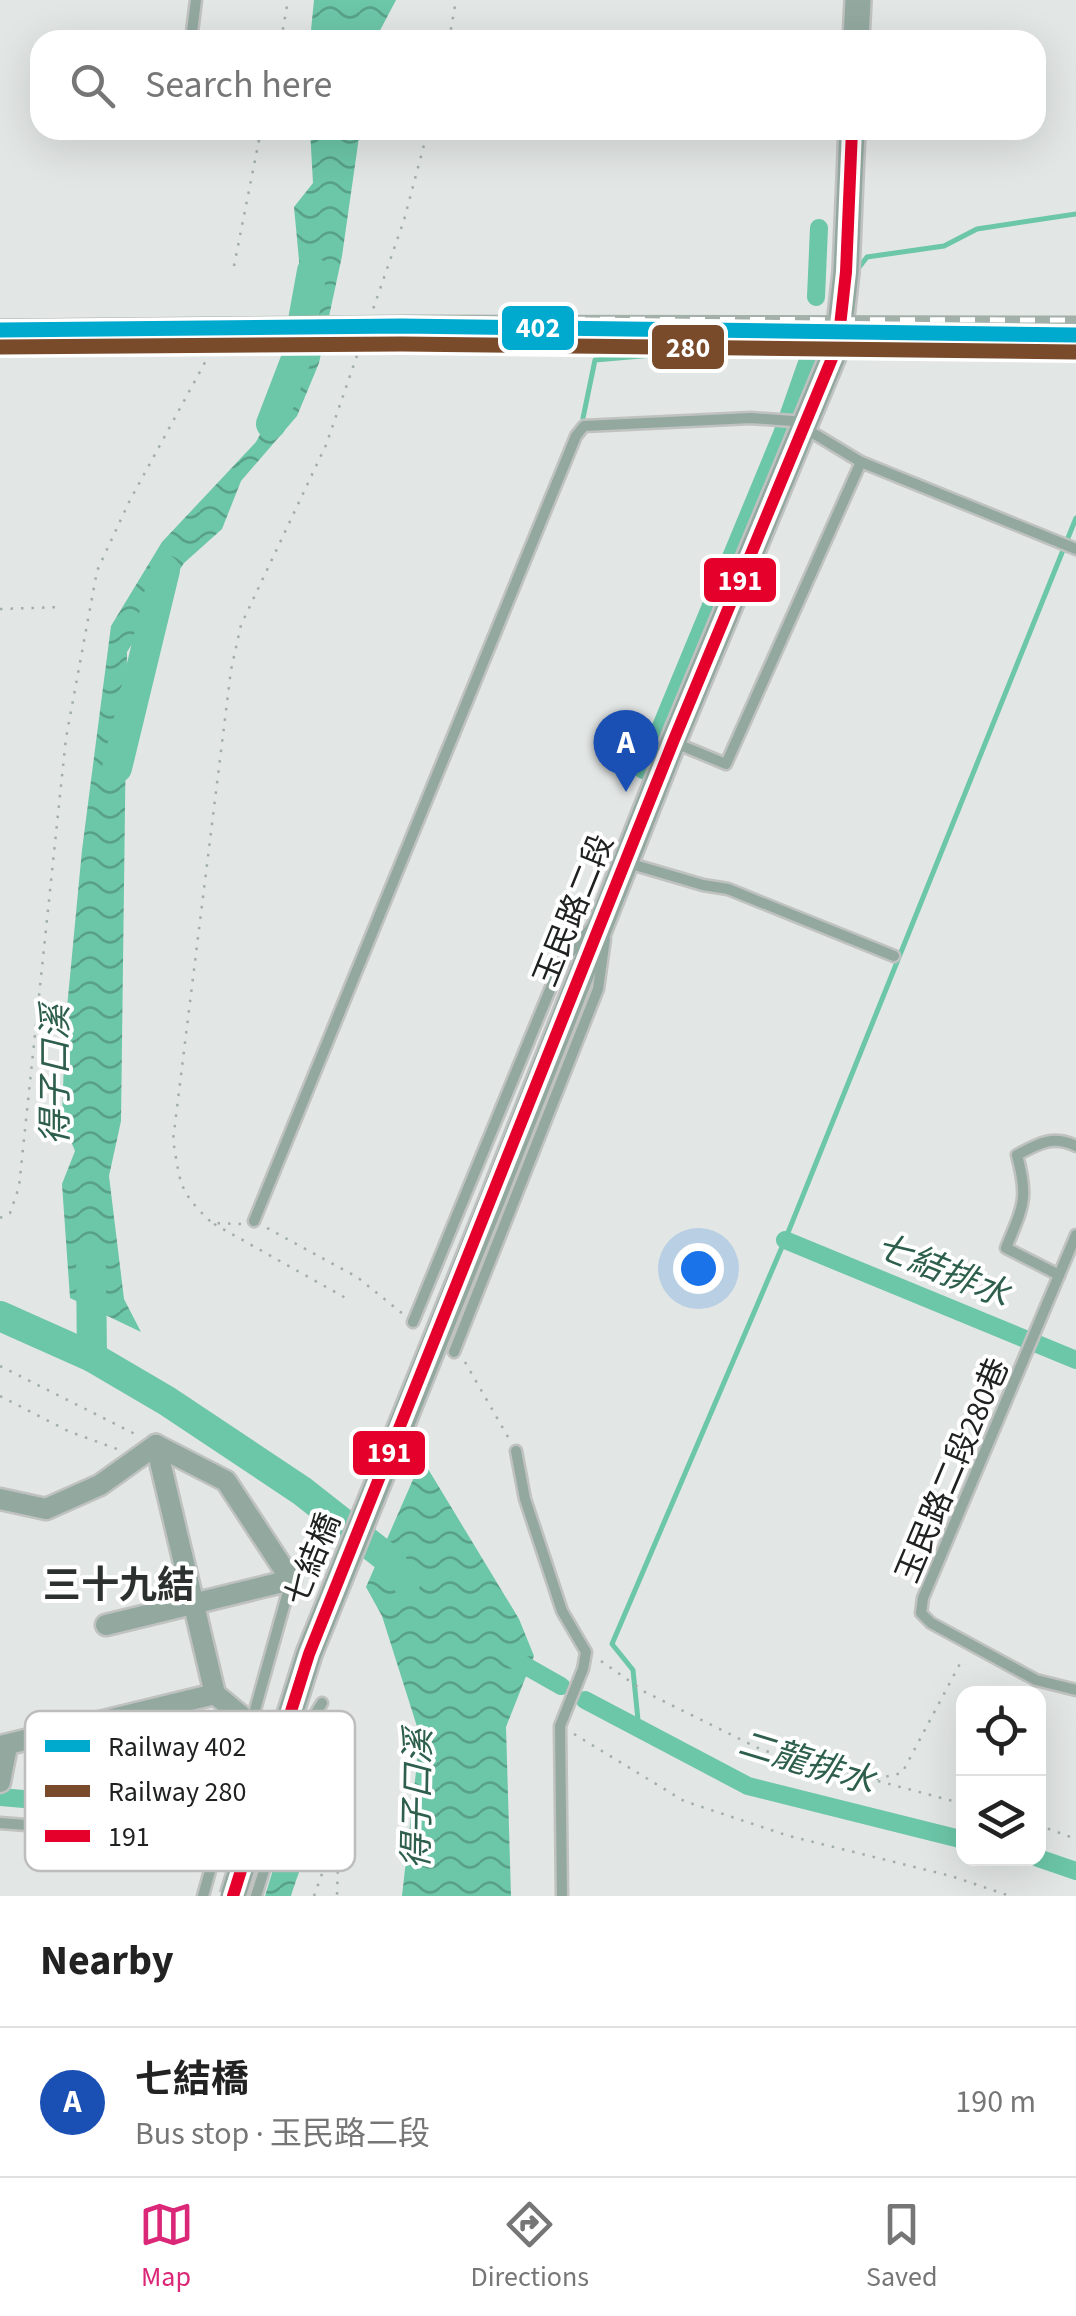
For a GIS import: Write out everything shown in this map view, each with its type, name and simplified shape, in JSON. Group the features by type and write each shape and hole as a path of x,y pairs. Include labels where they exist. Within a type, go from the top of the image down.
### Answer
{"street":[{"path":"856,30 858,0"},
{"name":"玉民路二段","path":"493,1198 673,742 838,344 846,272 852,140"},
{"name":"七結橋","path":"291,1711 309,1654 493,1198"},
{"path":"0,1499 46,1509 100,1485 156,1444"},
{"path":"106,1626 291,1580 226,1481 156,1444"},
{"path":"156,1444 215,1694 235,1711"},
{"path":"146,1711 215,1694"},
{"path":"0,1782 3,1746"},
{"name":"七結橋","path":"233,1896 241,1871"}],"lane":[{"path":"191,30 196,0"},
{"path":"254,1221 576,436 584,426 751,418 792,421 861,462 1076,549"},
{"path":"673,742 726,764 861,462"},
{"path":"627,862 703,885 728,888 894,956"},
{"path":"413,1322 561,963 611,904"},
{"path":"454,1352 598,989 611,904"},
{"path":"1060,1276 1006,1248 1026,1188 1017,1154 1050,1139 1058,1138 1076,1146"},
{"name":"玉民路二段280巷","path":"971,1644 932,1623 922,1613 923,1598 1076,1235"},
{"path":"516,1451 525,1499 562,1611 586,1652 560,1726 562,1896"},
{"path":"256,1711 291,1580"},
{"path":"971,1644 1036,1680 1076,1690"},
{"path":"317,1711 322,1703"},
{"path":"0,1822 25,1824"},
{"path":"203,1896 210,1871"},
{"path":"256,1896 264,1871"}],"path":[{"path":"282,30 288,0"},
{"path":"451,30 456,0"},
{"path":"234,266 259,140"},
{"path":"352,1300 212,1223 187,1199 174,1140 231,670 241,626 326,445 404,220 425,140"},
{"path":"0,1218 10,1213 18,1187 66,738 97,571 129,502 209,355"},
{"path":"0,609 64,607"},
{"path":"212,1223 254,1221"},
{"path":"0,1366 156,1444"},
{"path":"0,1396 68,1431 135,1458"},
{"path":"874,1780 902,1773 971,1644"},
{"path":"586,1652 644,1692 762,1750 956,1802"},
{"path":"322,1703 323,1711"},
{"path":"560,1726 684,1802 788,1836 951,1876 1010,1896"},
{"path":"1046,1828 1076,1839"},
{"path":"314,1896 323,1871"},
{"path":"337,1896 338,1871"}],"water":[{"path":"314,0 396,0 380,30 311,30"},
{"path":"311,140 359,140 342,256 319,363 297,416 241,481 222,529 184,563 127,652 121,1121 109,1176 124,1299 141,1332 70,1298 62,1184 75,1151 62,1120 65,1029 82,850 111,626 162,542 256,442 307,345 294,207 313,183"},
{"path":"422,1459 519,1619 534,1656 506,1727 511,1896 402,1896 420,1736 382,1616 366,1587"},
{"path":"273,1871 299,1871 291,1896 265,1896"}],"waterway":[{"path":"857,270 867,257 944,246 977,229 1076,214"},
{"path":"816,297 819,228"},
{"name":"得子口溪","path":"271,424 296,359 312,271"},
{"path":"643,770 782,434 816,337"},
{"path":"583,418 595,360 815,346"},
{"path":"639,1730 633,1670 612,1644 785,1240 1076,518"},
{"name":"得子口溪","path":"117,768 165,570"},
{"name":"七結排水","path":"785,1240 1076,1360"},
{"name":"得子口溪","path":"91,1267 92,1357"},
{"name":"得子口溪","path":"0,1316 92,1357 167,1401 302,1491 386,1557 406,1581"},
{"name":"二龍排水","path":"510,1657 561,1686"},
{"name":"二龍排水","path":"585,1700 748,1786 956,1838"},
{"path":"0,1797 25,1799"},
{"name":"二龍排水","path":"1046,1861 1076,1871"}],"railway":[{"path":"0,323 1076,320"}],"rail line":[{"name":"402","path":"0,330 402,326 1076,335"},
{"name":"280","path":"0,347 402,344 1076,352"}],"transit line":[{"name":"191","path":"291,1711 309,1654 673,742 838,344 846,272 852,140"},
{"name":"191","path":"233,1896 241,1871"}],"place":[{"name":"七結橋","path":"626,792"}],"district":[{"name":"三十九結","path":"119,1585"}]}
